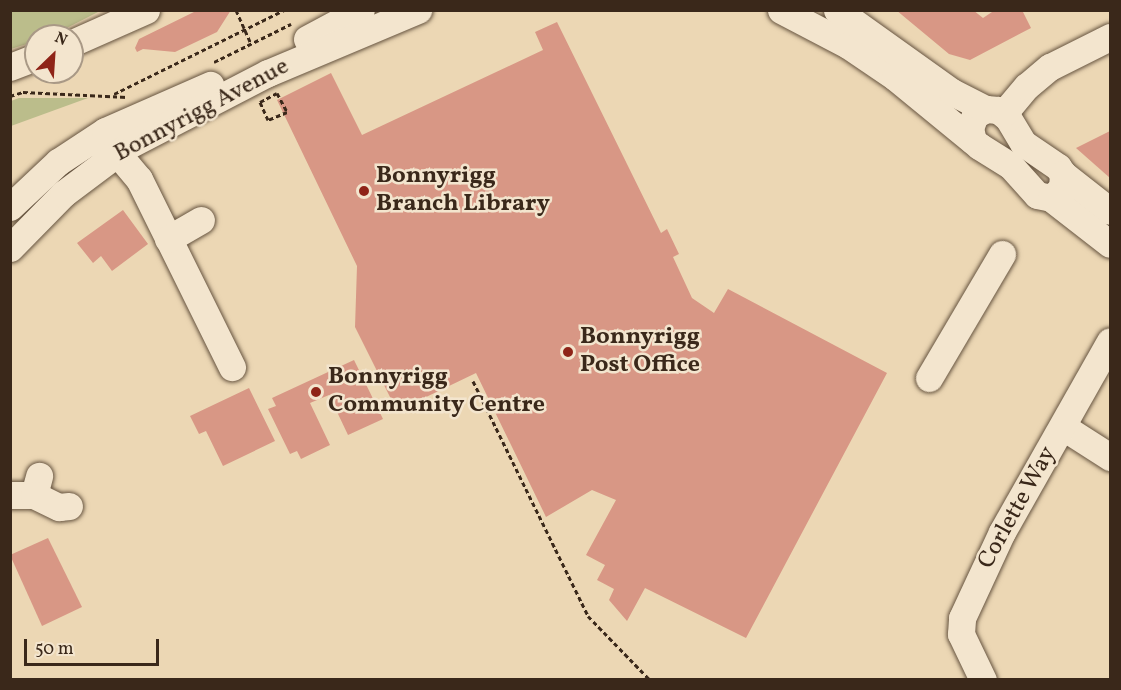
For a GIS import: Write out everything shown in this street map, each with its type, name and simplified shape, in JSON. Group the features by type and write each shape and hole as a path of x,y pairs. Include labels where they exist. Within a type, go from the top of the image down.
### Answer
{"street":[{"path":"84,38 146,10"},
{"name":"Bonnyrigg Avenue","path":"10,207 45,174 137,106 262,63 361,10"},
{"name":"Bonnyrigg Avenue","path":"10,248 63,194 117,153 268,73 418,10"},
{"path":"781,10 857,51 974,141 1010,165 1029,190 1051,198 1110,244"},
{"path":"837,10 952,92 995,111 1023,143 1110,211"},
{"path":"974,141 972,121 995,111 1050,67 1110,37"},
{"path":"117,153 118,136 137,106"},
{"path":"45,174 95,147 106,145 117,153 140,179 232,367"},
{"path":"1051,198 1062,188 1063,174"},
{"path":"168,239 201,220"},
{"path":"929,378 1002,254"},
{"name":"Corlette Way","path":"983,680 961,634 962,618 1002,532 1110,341"},
{"path":"1063,427 1110,457"},
{"path":"28,489 59,507 69,506"}],"path":[{"path":"236,10 251,43"},
{"path":"114,94 284,10"},
{"path":"212,63 300,20"},
{"path":"10,96 23,92 114,94 137,106"},
{"path":"277,93 287,112 268,120 260,102 277,93"},
{"path":"473,381 588,616 650,680"}],"green space":[{"path":"11,10 100,11 75,24 24,24 24,45 11,49"},
{"path":"19,98 88,98 11,126 11,101"}],"building":[{"path":"198,10 231,10 217,32 175,52 143,49 137,52 135,48 139,39"},
{"path":"896,10 973,10 983,18 995,10 1022,10 1031,28 970,60 949,54"},
{"path":"557,22 661,233 667,229 679,254 673,257 692,298 714,313 728,289 887,373 746,638 645,588 627,621 609,600 614,589 597,580 605,565 586,555 616,500 592,490 546,517 476,373 397,411 355,327 357,266 277,100 331,73 362,135 543,50 535,32"},
{"path":"1110,131 1110,178 1076,148"},
{"path":"123,210 148,244 112,271 101,256 93,263 77,243"},
{"path":"354,360 383,419 348,435 329,395 310,403 330,445 301,459 297,451 290,454 268,409 276,406 272,398"},
{"path":"249,388 275,441 223,466 206,431 199,434 190,416"},
{"path":"48,538 82,607 42,626 10,555"}],"place":[{"name":"Bonnyrigg Branch Library","path":"364,191"},
{"name":"Bonnyrigg Post Office","path":"568,352"},
{"name":"Bonnyrigg Community Centre","path":"316,392"}]}
